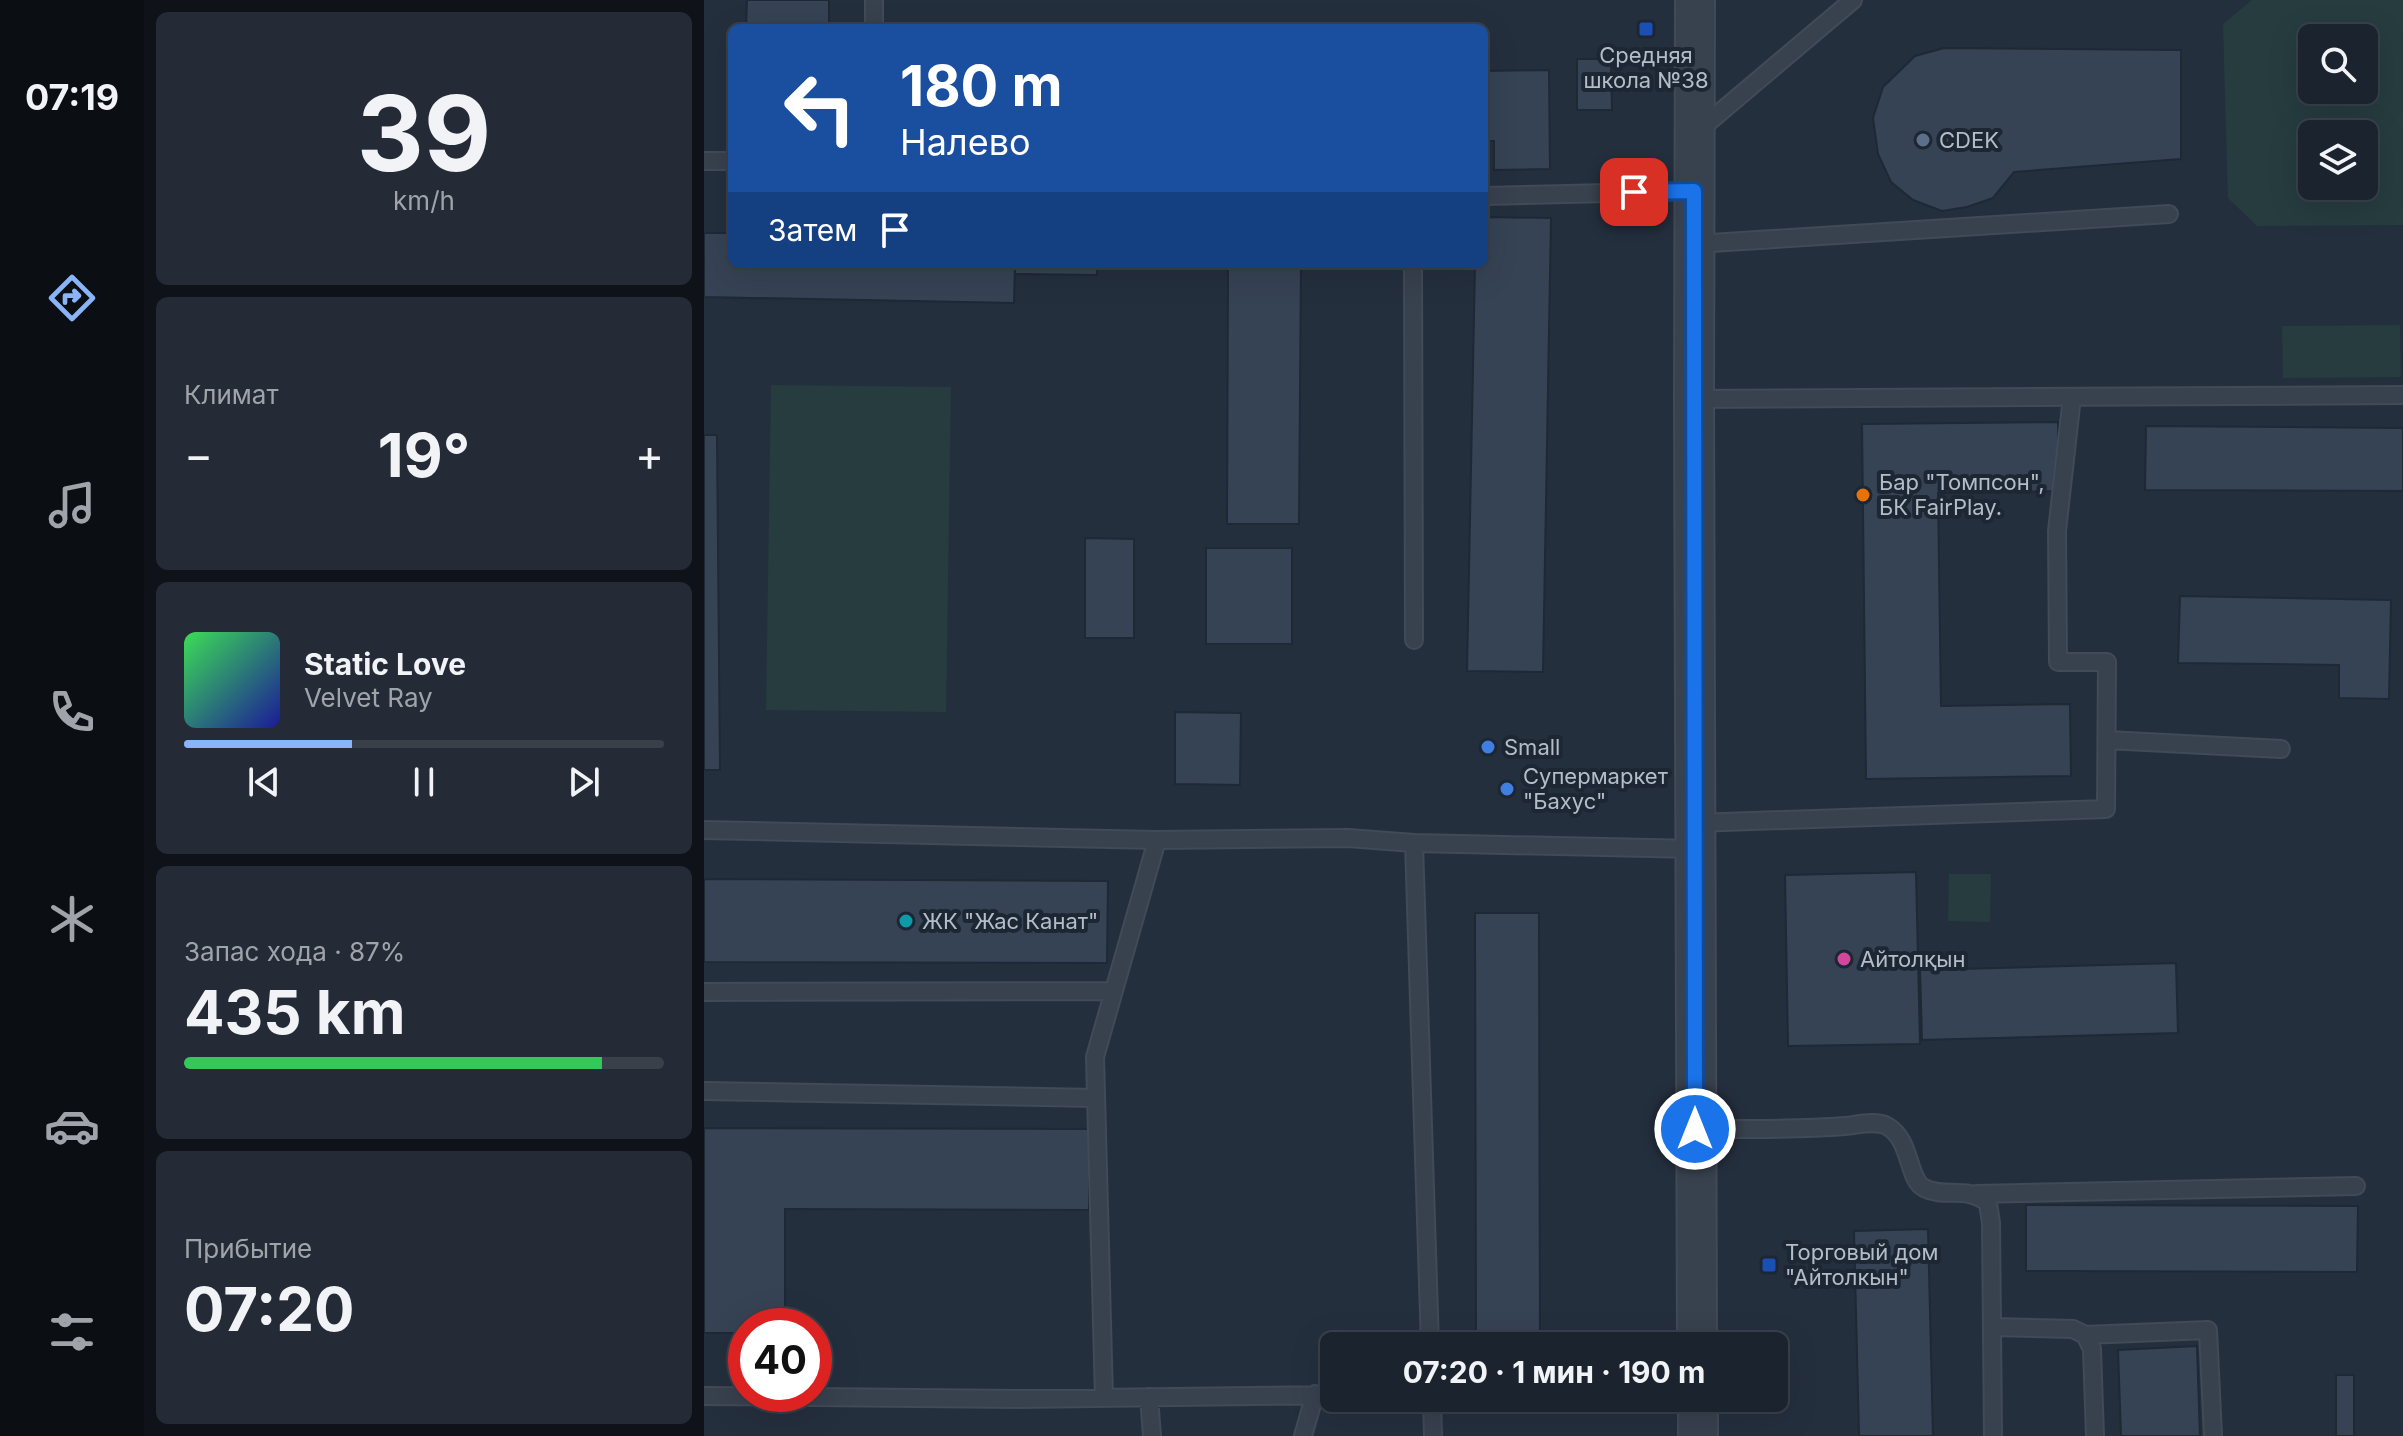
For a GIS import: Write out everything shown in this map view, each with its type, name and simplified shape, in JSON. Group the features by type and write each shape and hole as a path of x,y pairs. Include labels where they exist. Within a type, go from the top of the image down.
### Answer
{"street":[{"path":"1695,0 1697,1332"},
{"path":"1698,1412 1698,1436"}],"lane":[{"path":"874,0 874,24"},
{"path":"1693,135 1853,0"},
{"path":"704,161 728,161"},
{"path":"1488,196 1694,191"},
{"path":"1695,244 2169,214"},
{"path":"1413,268 1414,640"},
{"path":"1694,399 2403,395"},
{"path":"704,830 1157,840 1348,838 1414,843 1695,836 2106,809 2107,662 2058,662 2057,531 2072,397"},
{"path":"2107,740 2281,749"},
{"path":"1104,1398 1095,1057 1157,840"},
{"path":"1414,843 1430,1332"},
{"path":"704,992 1114,991"},
{"path":"704,1091 1096,1098"},
{"path":"1695,1129 1884,1124 1896,1133 1908,1155 1914,1178 1921,1187 1935,1191 1976,1194 2356,1186"},
{"path":"1976,1194 1988,1203 1991,1223 1993,1436"},
{"path":"1992,1327 2073,1329 2085,1335 2208,1330 2213,1436"},
{"path":"2085,1335 2092,1349 2095,1436"},
{"path":"1303,1436 1315,1394"},
{"path":"704,1396 1104,1398 1320,1394"},
{"path":"1149,1397 1152,1436"},
{"path":"1432,1412 1433,1436"}],"green space":[{"path":"2252,0 2403,0 2403,225 2257,226 2228,198 2223,24"},
{"path":"2400,325 2401,377 2283,378 2282,326"},
{"path":"771,385 951,387 946,712 766,710"},
{"path":"1949,874 1991,874 1990,922 1948,921"}],"building":[{"path":"747,0 829,0 829,24 746,24"},
{"path":"1944,48 2181,50 2181,159 2014,172 1993,198 1942,211 1913,200 1891,182 1878,154 1873,118 1883,87 1915,56"},
{"path":"1577,59 1611,59 1612,110 1577,110"},
{"path":"1549,70 1550,169 1494,170 1494,141 1488,141 1488,71"},
{"path":"1488,217 1551,218 1543,672 1467,671 1475,268 1488,268"},
{"path":"704,233 728,233 728,268 1015,268 1014,303 704,297"},
{"path":"1015,268 1097,268 1097,275 1015,274"},
{"path":"1228,268 1301,268 1299,524 1227,524"},
{"path":"2058,422 2060,491 1938,493 1941,706 2070,704 2071,776 1866,779 1862,424"},
{"path":"2146,426 2403,428 2403,491 2145,490"},
{"path":"704,435 717,435 720,770 704,770"},
{"path":"1085,538 1134,539 1134,638 1085,638"},
{"path":"1206,548 1292,548 1292,644 1206,644"},
{"path":"2180,596 2391,600 2389,699 2339,698 2339,665 2178,663"},
{"path":"1175,712 1241,713 1240,785 1175,784"},
{"path":"1916,872 1920,1044 1788,1046 1785,875"},
{"name":"ЖК \"Жас Канат\"","path":"704,879 1108,881 1107,963 704,962"},
{"path":"1475,913 1539,913 1540,1332 1476,1332"},
{"path":"2176,963 2178,1033 1922,1040 1920,970"},
{"path":"704,1128 1090,1129 1089,1210 785,1209 785,1308 728,1308 728,1333 704,1333"},
{"path":"2026,1205 2358,1206 2357,1272 2026,1271"},
{"path":"1928,1229 1933,1436 1859,1436 1854,1231"},
{"path":"2197,1346 2200,1436 2121,1436 2118,1350"},
{"path":"2336,1375 2354,1375 2354,1436 2336,1436"}],"place":[{"name":"Средняя школа №38","path":"1646,29"},
{"name":"CDEK","path":"1923,140"},
{"name":"Бар \"Томпсон\", БК FairPlay.","path":"1863,495"},
{"name":"Small","path":"1488,747"},
{"name":"Супермаркет \"Бахус\"","path":"1507,789"},
{"name":"ЖК \"Жас Канат\"","path":"906,921"},
{"name":"Айтолқын","path":"1844,959"},
{"name":"Торговый дом \"Айтолкын\"","path":"1769,1265"}],"route":[{"path":"1634,192 1694,191 1695,1129"}]}
